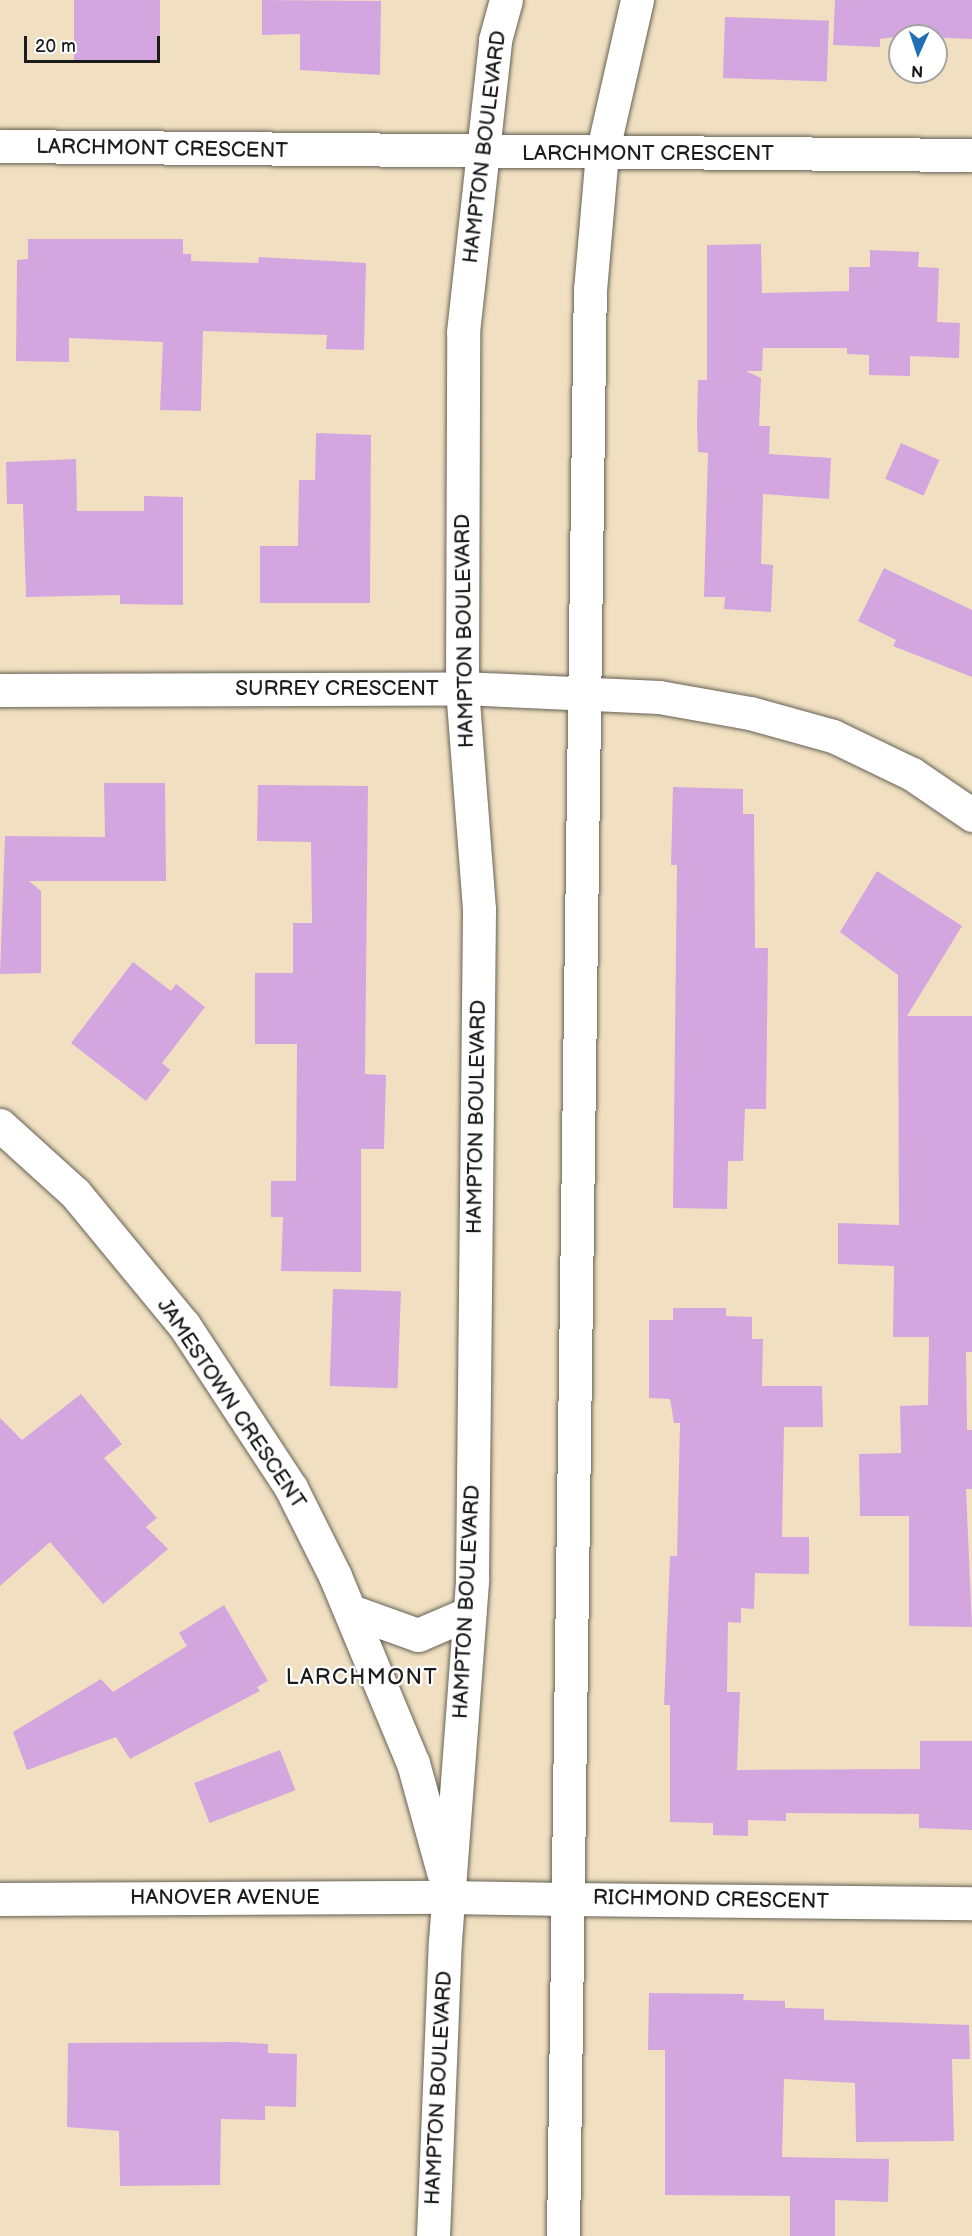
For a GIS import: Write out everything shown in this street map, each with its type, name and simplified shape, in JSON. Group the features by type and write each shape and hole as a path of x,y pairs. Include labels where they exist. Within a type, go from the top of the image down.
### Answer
{"main road":[{"name":"HAMPTON BOULEVARD","path":"433,2236 449,1897 469,1613 479,909 462,688 463,332 495,40 506,0"},
{"path":"563,2236 565,1899 581,694 590,290 602,154 637,0"},
{"name":"LARCHMONT CRESCENT","path":"0,146 481,153 972,155"},
{"name":"SURREY CRESCENT","path":"0,690 462,688 670,699 833,736 912,774 972,815"},
{"name":"JAMESTOWN CRESCENT","path":"0,1125 75,1193 184,1325 291,1488 351,1611 413,1763 449,1897"},
{"path":"351,1611 417,1635 469,1613"},
{"name":"RICHMOND CRESCENT","path":"449,1897 972,1903"},
{"name":"HANOVER AVENUE","path":"0,1899 449,1897"}],"building":[{"path":"74,0 160,0 160,62 74,62"},
{"path":"262,0 381,1 380,75 300,70 300,34 262,35"},
{"path":"835,0 972,0 972,39 948,38 948,24 888,24 888,38 880,39 880,47 833,45"},
{"path":"725,17 829,21 827,82 723,78"},
{"path":"28,239 183,239 183,254 191,254 191,261 258,263 259,257 366,263 364,350 326,349 327,335 203,331 201,411 160,410 163,342 69,338 69,362 16,361 17,260 28,259"},
{"path":"761,244 762,293 849,291 849,267 870,267 870,250 919,252 918,267 939,268 937,322 960,323 959,358 910,356 910,376 869,375 869,355 847,354 847,348 763,348 762,371 746,371 761,378 759,426 770,426 769,454 831,458 829,499 763,494 761,564 773,565 771,612 724,609 725,597 704,597 708,453 698,452 697,425 698,380 707,380 707,245"},
{"path":"316,433 371,435 370,603 260,603 260,546 298,546 299,480 315,480"},
{"path":"901,443 939,460 924,496 885,479"},
{"path":"76,459 77,511 144,511 144,496 183,497 183,605 120,604 120,595 26,597 23,504 7,504 6,462"},
{"path":"884,568 972,610 972,677 893,646 896,640 858,621"},
{"path":"104,783 165,783 166,881 29,881 41,891 41,973 0,974 5,836 105,837"},
{"path":"258,785 368,786 365,1074 386,1075 384,1149 361,1149 361,1272 281,1271 283,1217 271,1217 271,1181 296,1181 297,1044 255,1044 255,973 293,973 293,923 312,923 311,842 257,841"},
{"path":"673,787 743,789 743,814 754,814 755,948 768,948 766,1109 745,1109 743,1161 728,1161 727,1209 673,1208 677,865 671,865"},
{"path":"877,871 962,926 907,1016 972,1016 972,1352 966,1352 967,1430 972,1430 972,1489 966,1489 972,1627 909,1626 909,1516 860,1516 859,1454 901,1453 900,1406 928,1405 929,1337 893,1337 894,1266 838,1264 838,1223 899,1225 898,975 840,932"},
{"path":"133,962 171,991 176,984 205,1007 162,1063 170,1070 146,1101 71,1043"},
{"path":"333,1289 401,1291 398,1388 330,1386"},
{"path":"673,1308 726,1308 726,1316 752,1317 752,1339 763,1339 762,1386 822,1386 823,1427 784,1427 782,1537 809,1537 809,1574 755,1573 754,1609 741,1608 741,1623 728,1622 727,1692 740,1692 737,1770 920,1769 920,1741 972,1741 972,1830 919,1828 919,1814 786,1813 786,1821 748,1820 748,1836 713,1835 713,1823 670,1822 670,1705 664,1705 670,1556 677,1556 680,1423 674,1423 670,1399 649,1398 649,1320 673,1320"},
{"path":"81,1394 122,1444 104,1458 157,1518 146,1527 168,1549 103,1604 50,1542 0,1586 0,1418 22,1440"},
{"path":"224,1605 268,1681 257,1687 260,1691 130,1759 116,1737 27,1770 13,1732 101,1679 113,1692 187,1646 179,1633"},
{"path":"280,1750 295,1790 210,1823 194,1783"},
{"path":"649,1993 744,1994 743,2000 785,2001 785,2008 824,2009 824,2020 969,2025 970,2059 952,2059 954,2141 856,2142 855,2083 784,2079 782,2157 889,2159 888,2202 835,2200 835,2236 790,2236 790,2196 665,2195 665,2050 648,2050"},
{"path":"235,2042 268,2044 268,2053 297,2054 296,2107 265,2106 265,2120 221,2119 220,2185 120,2186 119,2131 67,2127 68,2043"}],"district":[{"name":"LARCHMONT","path":"362,1678"}]}
